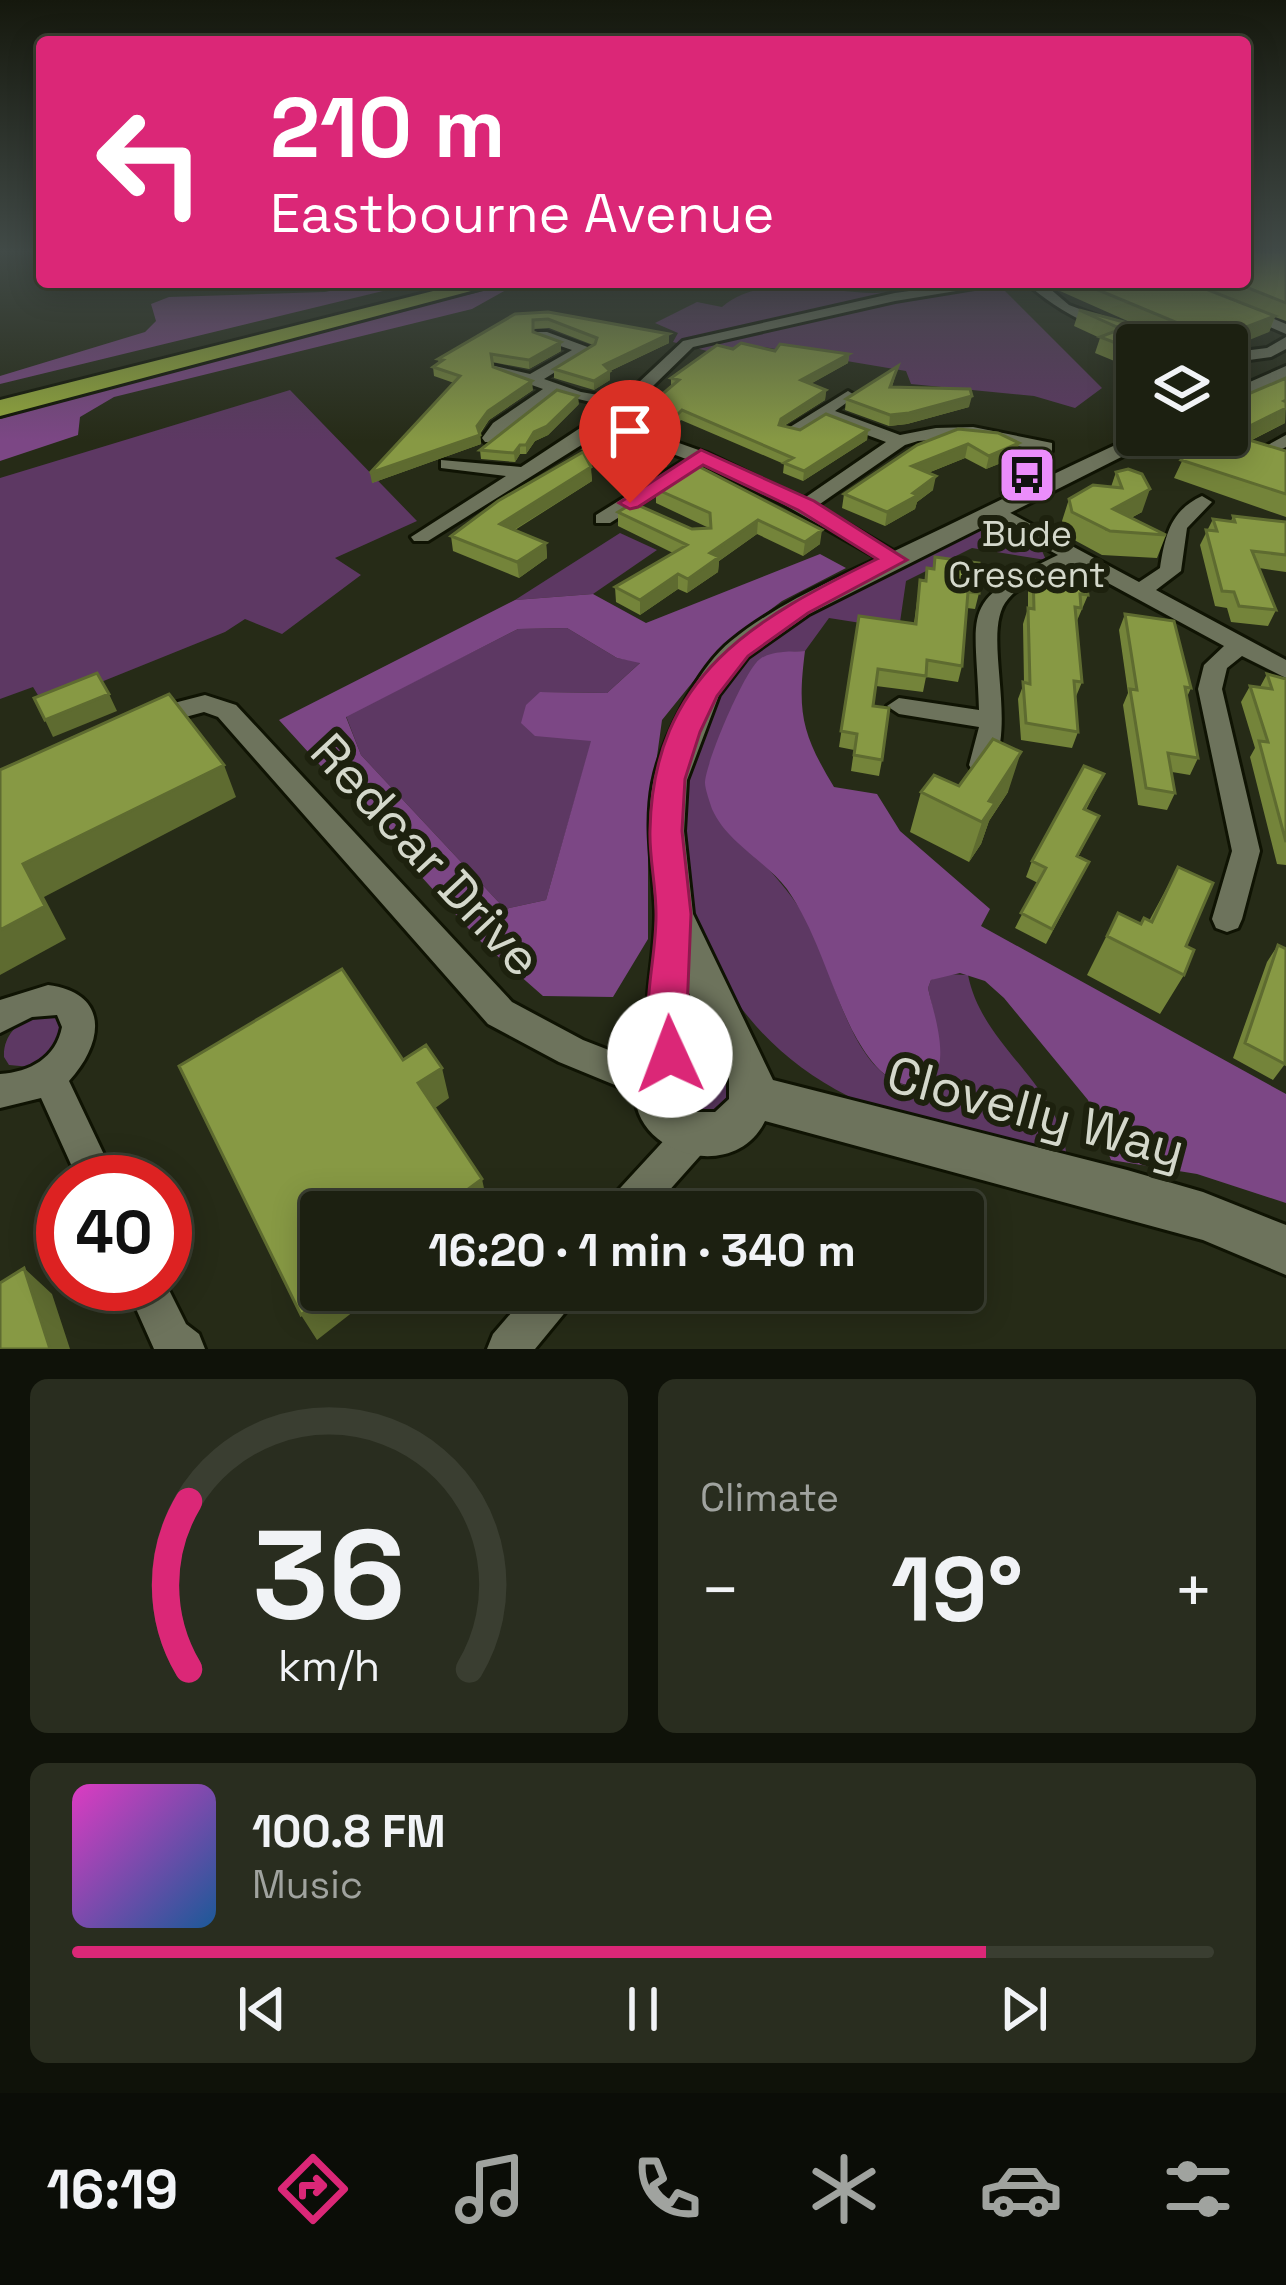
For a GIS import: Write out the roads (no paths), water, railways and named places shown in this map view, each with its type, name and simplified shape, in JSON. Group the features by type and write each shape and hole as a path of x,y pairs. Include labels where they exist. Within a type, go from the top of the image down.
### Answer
{"highway":[{"path":"0,392 310,315"},
{"path":"0,408 366,315"}],"street":[{"path":"421,537 605,423 676,352 694,341 813,315"},
{"path":"1083,315 1116,327"},
{"path":"1248,315 1285,333 1271,352 1248,355"},
{"path":"531,380 585,349 542,335"},
{"path":"501,369 554,389 626,405"},
{"path":"1248,390 1286,372"},
{"path":"491,438 530,402 554,389"},
{"path":"791,432 848,396"},
{"path":"821,412 899,441"},
{"path":"605,423 701,457 806,505 895,560"},
{"path":"806,505 899,441 932,433 979,431 1046,447"},
{"path":"1257,456 1286,440"},
{"path":"674,914 747,1078 737,1126 722,1134 694,1135 663,1112 674,914 666,831 670,779 704,692 738,650 767,627 1116,453"},
{"path":"603,519 639,507 701,457"},
{"path":"447,464 523,473"},
{"path":"1140,591 1170,572 1177,527 1202,502"},
{"path":"994,512 1286,670"},
{"path":"982,765 992,740 988,611 1002,592 1072,556"},
{"path":"1227,919 1246,851 1220,749 1211,675 1240,646"},
{"name":"Redcar Drive","path":"124,731 163,712 205,703 227,711 500,1013 571,1051 663,1070"},
{"path":"899,706 990,720"},
{"path":"0,1018 35,1000 67,1003 77,1011 81,1025 78,1041 49,1076 30,1087 0,1091"},
{"name":"Clovelly Way","path":"663,1070 700,1043 727,1049 747,1078 1203,1216 1286,1250"},
{"path":"49,1076 86,1155"},
{"path":"645,1191 694,1135"},
{"path":"158,1311 171,1340 184,1349"},
{"path":"508,1349 540,1311"}],"place":[{"name":"Bude Crescent","path":"1027,475"}]}
